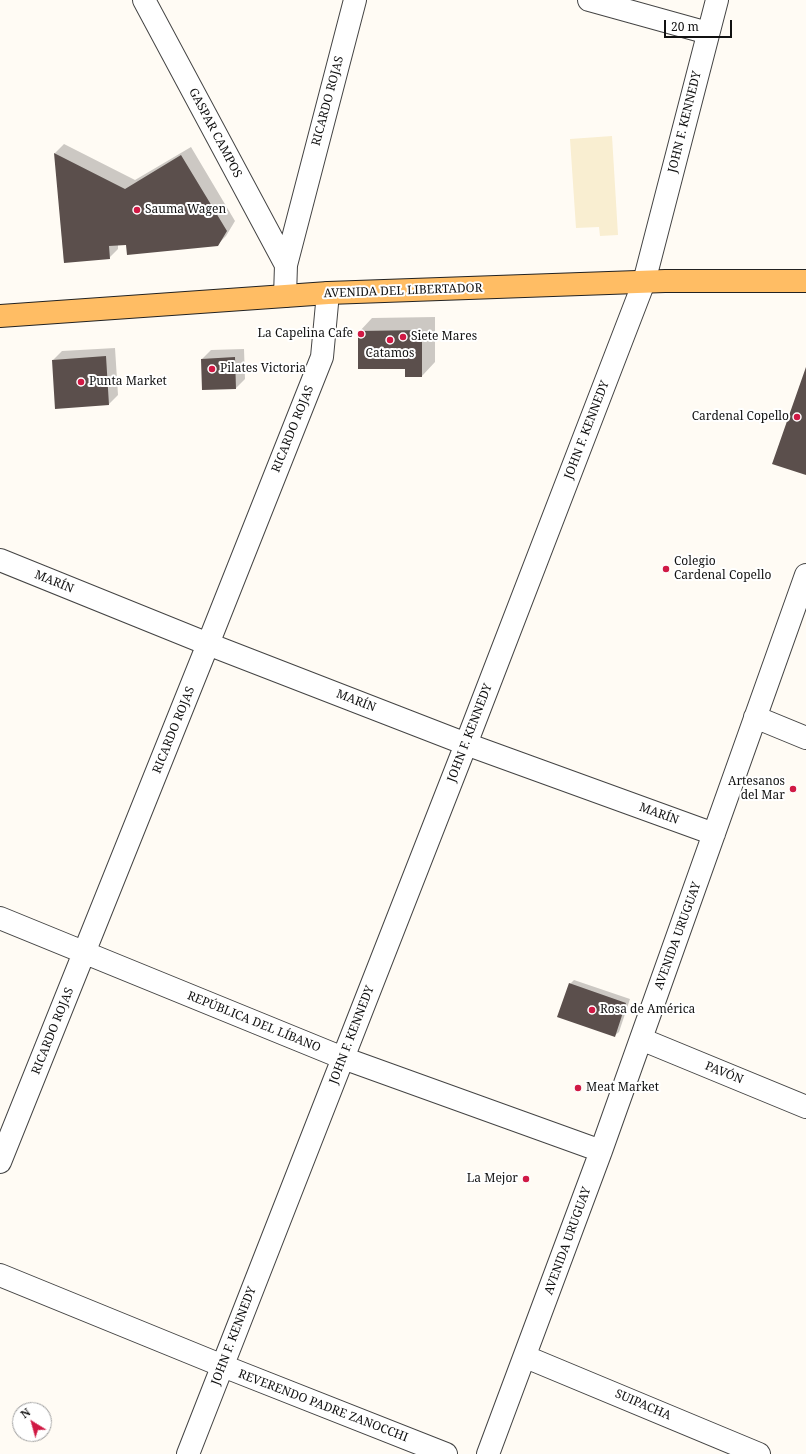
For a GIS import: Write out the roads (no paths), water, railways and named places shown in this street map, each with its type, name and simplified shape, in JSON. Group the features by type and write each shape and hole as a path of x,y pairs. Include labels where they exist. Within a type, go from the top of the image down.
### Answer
{"main road":[{"name":"AVENIDA DEL LIBERTADOR","path":"0,316 328,293 644,282 806,281"}],"street":[{"name":"GASPAR CAMPOS","path":"144,0 286,265"},
{"name":"RICARDO ROJAS","path":"285,296 286,265 355,0"},
{"path":"589,0 708,32"},
{"name":"JOHN F. KENNEDY","path":"188,1454 466,744 644,282 717,0"},
{"name":"RICARDO ROJAS","path":"0,1162 85,953 322,357 328,293"},
{"name":"MARÍN","path":"0,560 208,644 466,744 714,834"},
{"name":"AVENIDA URUGUAY","path":"488,1454 526,1357 601,1151 806,575"},
{"path":"756,717 806,738"},
{"name":"REPÚBLICA DEL LÍBANO","path":"0,918 343,1058 601,1151"},
{"name":"PAVÓN","path":"641,1039 806,1107"},
{"name":"REVERENDO PADRE ZANOCCHI","path":"0,1275 223,1366 446,1454"},
{"name":"SUIPACHA","path":"526,1357 760,1454"}],"place":[{"name":"Sauma Wagen","path":"137,210"},
{"name":"La Capelina Cafe","path":"361,334"},
{"name":"Siete Mares","path":"403,337"},
{"name":"Catamos","path":"390,340"},
{"name":"Pilates Victoria","path":"212,369"},
{"name":"Punta Market","path":"81,382"},
{"name":"Cardenal Copello","path":"797,417"},
{"name":"Colegio Cardenal Copello","path":"666,569"},
{"name":"Artesanos del Mar","path":"793,789"},
{"name":"Rosa de América","path":"592,1010"},
{"name":"Meat Market","path":"578,1088"},
{"name":"La Mejor","path":"526,1179"}]}
